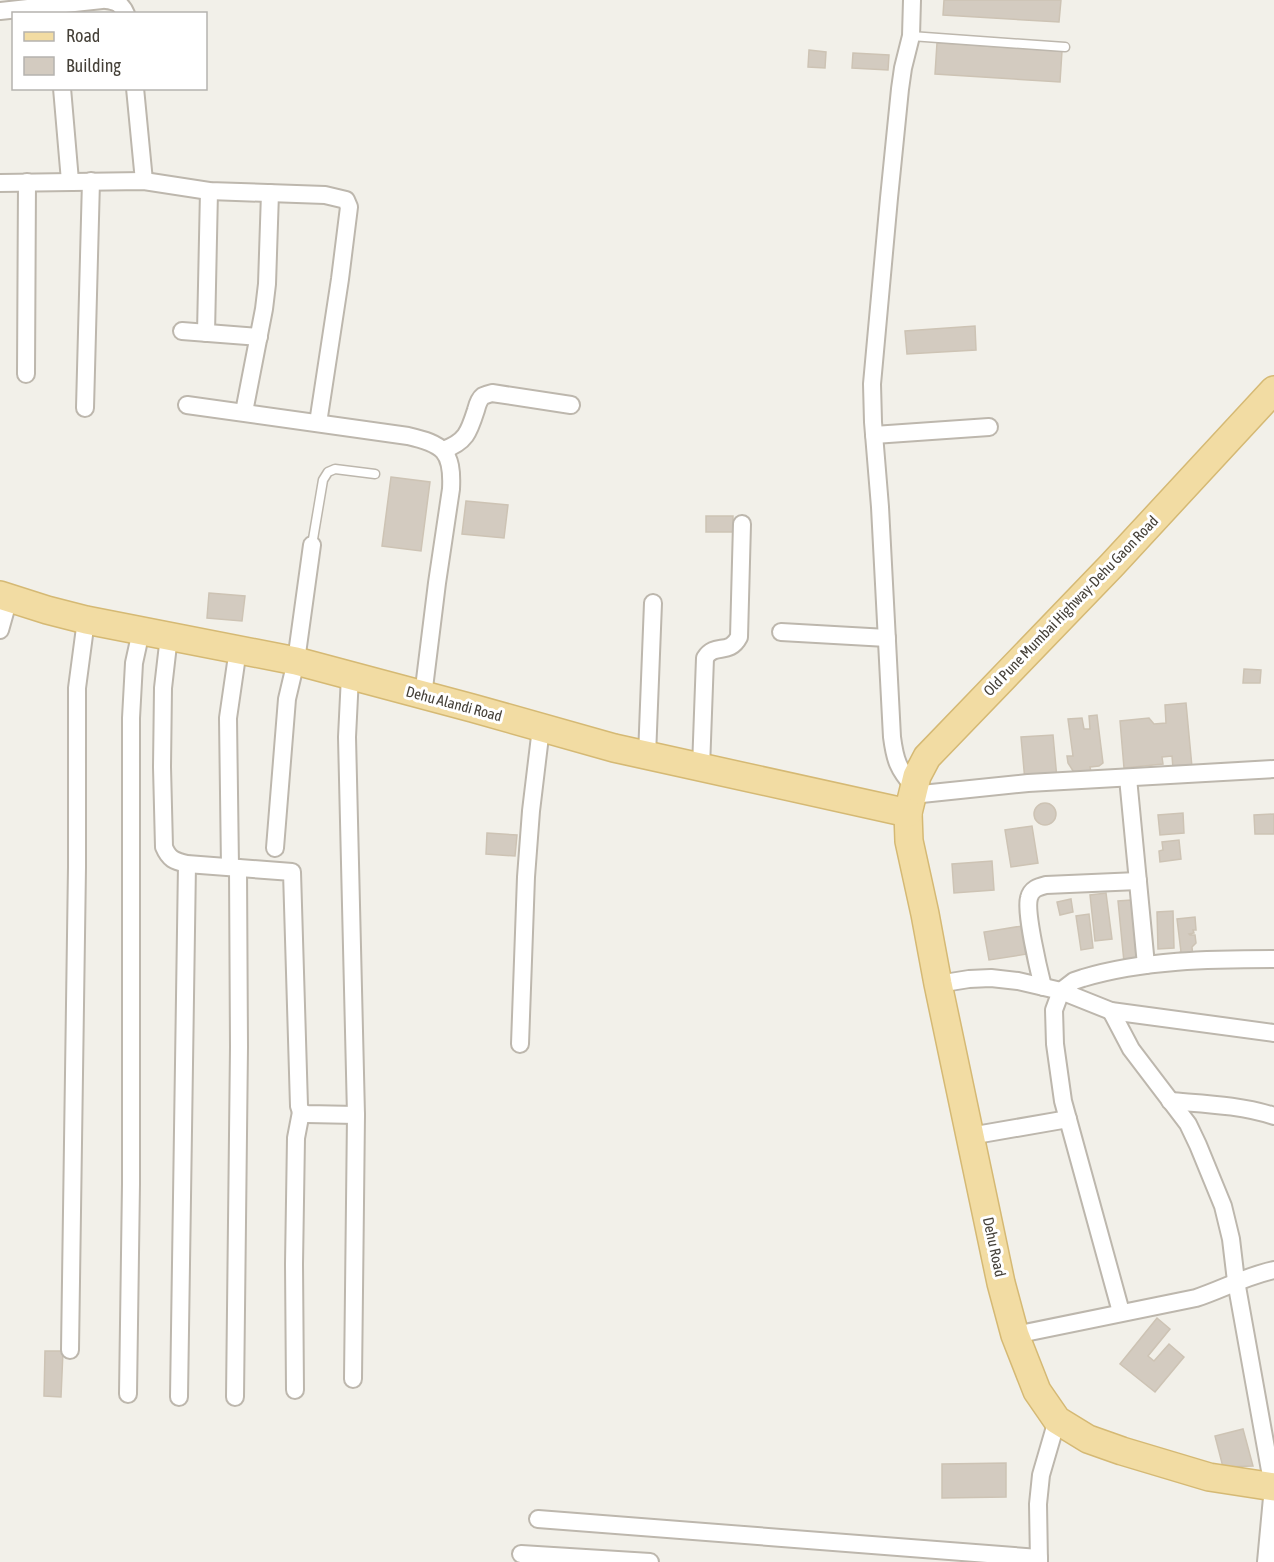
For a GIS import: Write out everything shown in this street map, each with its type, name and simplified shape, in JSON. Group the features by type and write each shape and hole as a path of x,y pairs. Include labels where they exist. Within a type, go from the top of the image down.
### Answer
{"main road":[{"name":"Old Pune Mumbai Highway-Dehu Gaon Road","path":"909,841 911,798 917,776 927,757 1112,565 1274,390"},
{"name":"Dehu Alandi Road","path":"4,596 86,620 296,662 647,756 701,768 911,798"},
{"name":"Dehu Road","path":"909,841 1001,1283 1015,1335 1037,1391 1057,1420 1088,1439 1209,1477 1273,1487"}],"street":[{"path":"0,11 104,0 116,2 124,7 125,12"},
{"path":"912,0 911,36 903,68 889,198 873,384 874,435 894,752 911,798 1028,783 1274,769"},
{"path":"62,90 70,181"},
{"path":"135,90 144,181"},
{"path":"85,408 91,181"},
{"path":"0,183 144,181 209,191 326,195 345,200 349,207 318,423"},
{"path":"26,374 27,182"},
{"path":"206,333 209,191"},
{"path":"244,412 267,284 270,193"},
{"path":"182,331 259,337"},
{"path":"443,450 465,437 483,396 492,393 571,405"},
{"path":"187,405 408,436 433,442 443,450 452,476 451,489 436,583 423,696"},
{"path":"874,435 989,427"},
{"path":"701,768 705,658 708,653 717,649 730,648 739,637 742,524"},
{"path":"275,848 287,699 296,662 312,546"},
{"path":"0,630 4,596"},
{"path":"647,756 653,603"},
{"path":"70,1350 77,688 86,620"},
{"path":"128,1394 131,1172 131,718 134,663 141,631"},
{"path":"782,632 887,638"},
{"path":"169,636 163,688 162,837 167,855 187,864 292,872 301,1112 296,1138 295,1390"},
{"path":"235,1397 239,1047 228,718 238,650"},
{"path":"350,676 347,747 356,1115 353,1379"},
{"path":"520,1044 526,877 541,728"},
{"path":"1128,778 1146,965"},
{"path":"179,1397 187,864"},
{"path":"1043,987 1028,909 1029,897 1034,889 1046,885 1138,881"},
{"path":"1121,1312 1063,1101 1055,1044 1054,1010 1061,991 1074,981 1083,978 1146,965 1216,959 1274,959"},
{"path":"938,984 991,978 1018,981 1061,991 1111,1011 1274,1033"},
{"path":"1111,1011 1131,1049 1188,1124 1223,1206 1231,1239 1236,1281 1273,1487 1266,1562"},
{"path":"1170,1101 1237,1107 1274,1116"},
{"path":"301,1112 318,1115 356,1115"},
{"path":"970,1136 1068,1119"},
{"path":"1015,1335 1196,1298 1236,1281 1274,1270"},
{"path":"538,1519 1039,1560 1038,1504 1041,1475 1057,1420"},
{"path":"521,1554 650,1562"}],"lane":[{"path":"911,36 1065,47"},
{"path":"312,546 322,480 328,472 335,470 375,474"}],"building":[{"path":"944,0 1061,0 1059,22 943,15"},
{"path":"937,43 1062,51 1060,82 935,74"},
{"path":"809,50 826,52 825,68 808,67"},
{"path":"853,53 889,55 888,70 852,68"},
{"path":"975,326 976,350 907,354 905,331"},
{"path":"391,477 430,482 421,551 382,546"},
{"path":"466,501 508,505 504,538 462,534"},
{"path":"706,516 733,516 733,532 706,532"},
{"path":"209,593 245,596 242,621 207,618"},
{"path":"1244,669 1261,670 1260,683 1243,683"},
{"path":"1186,703 1192,767 1173,768 1172,756 1162,757 1163,764 1124,768 1120,721 1149,718 1154,724 1166,723 1165,705"},
{"path":"1097,715 1103,763 1090,767 1091,772 1075,774 1068,763 1067,756 1073,756 1068,719 1082,718 1084,729 1090,729 1089,716"},
{"path":"1053,735 1057,779 1025,781 1021,737"},
{"path":"1045,803 1053,806 1056,814 1053,822 1045,825 1037,822 1034,814 1037,806"},
{"path":"1183,813 1184,833 1160,835 1158,815"},
{"path":"1274,814 1274,834 1255,834 1254,815"},
{"path":"1032,826 1038,863 1011,867 1005,830"},
{"path":"487,833 517,835 515,856 486,854"},
{"path":"1179,840 1181,859 1160,862 1159,851 1163,850 1162,842"},
{"path":"992,861 994,890 954,893 952,864"},
{"path":"1106,893 1112,939 1095,941 1090,895"},
{"path":"1071,899 1073,912 1060,915 1057,902"},
{"path":"1131,900 1137,961 1124,962 1118,901"},
{"path":"1173,911 1174,948 1158,949 1157,912"},
{"path":"1089,914 1093,948 1081,950 1076,916"},
{"path":"1195,917 1196,930 1189,934 1195,935 1196,943 1192,947 1193,957 1179,956 1178,953 1181,952 1177,919"},
{"path":"1022,926 1027,954 989,960 984,932"},
{"path":"1157,1318 1170,1329 1148,1356 1154,1361 1169,1344 1184,1357 1155,1392 1120,1364"},
{"path":"45,1351 63,1351 61,1397 44,1396"},
{"path":"1243,1429 1253,1466 1223,1467 1215,1436"},
{"path":"1006,1463 1006,1497 942,1498 942,1464"}]}
